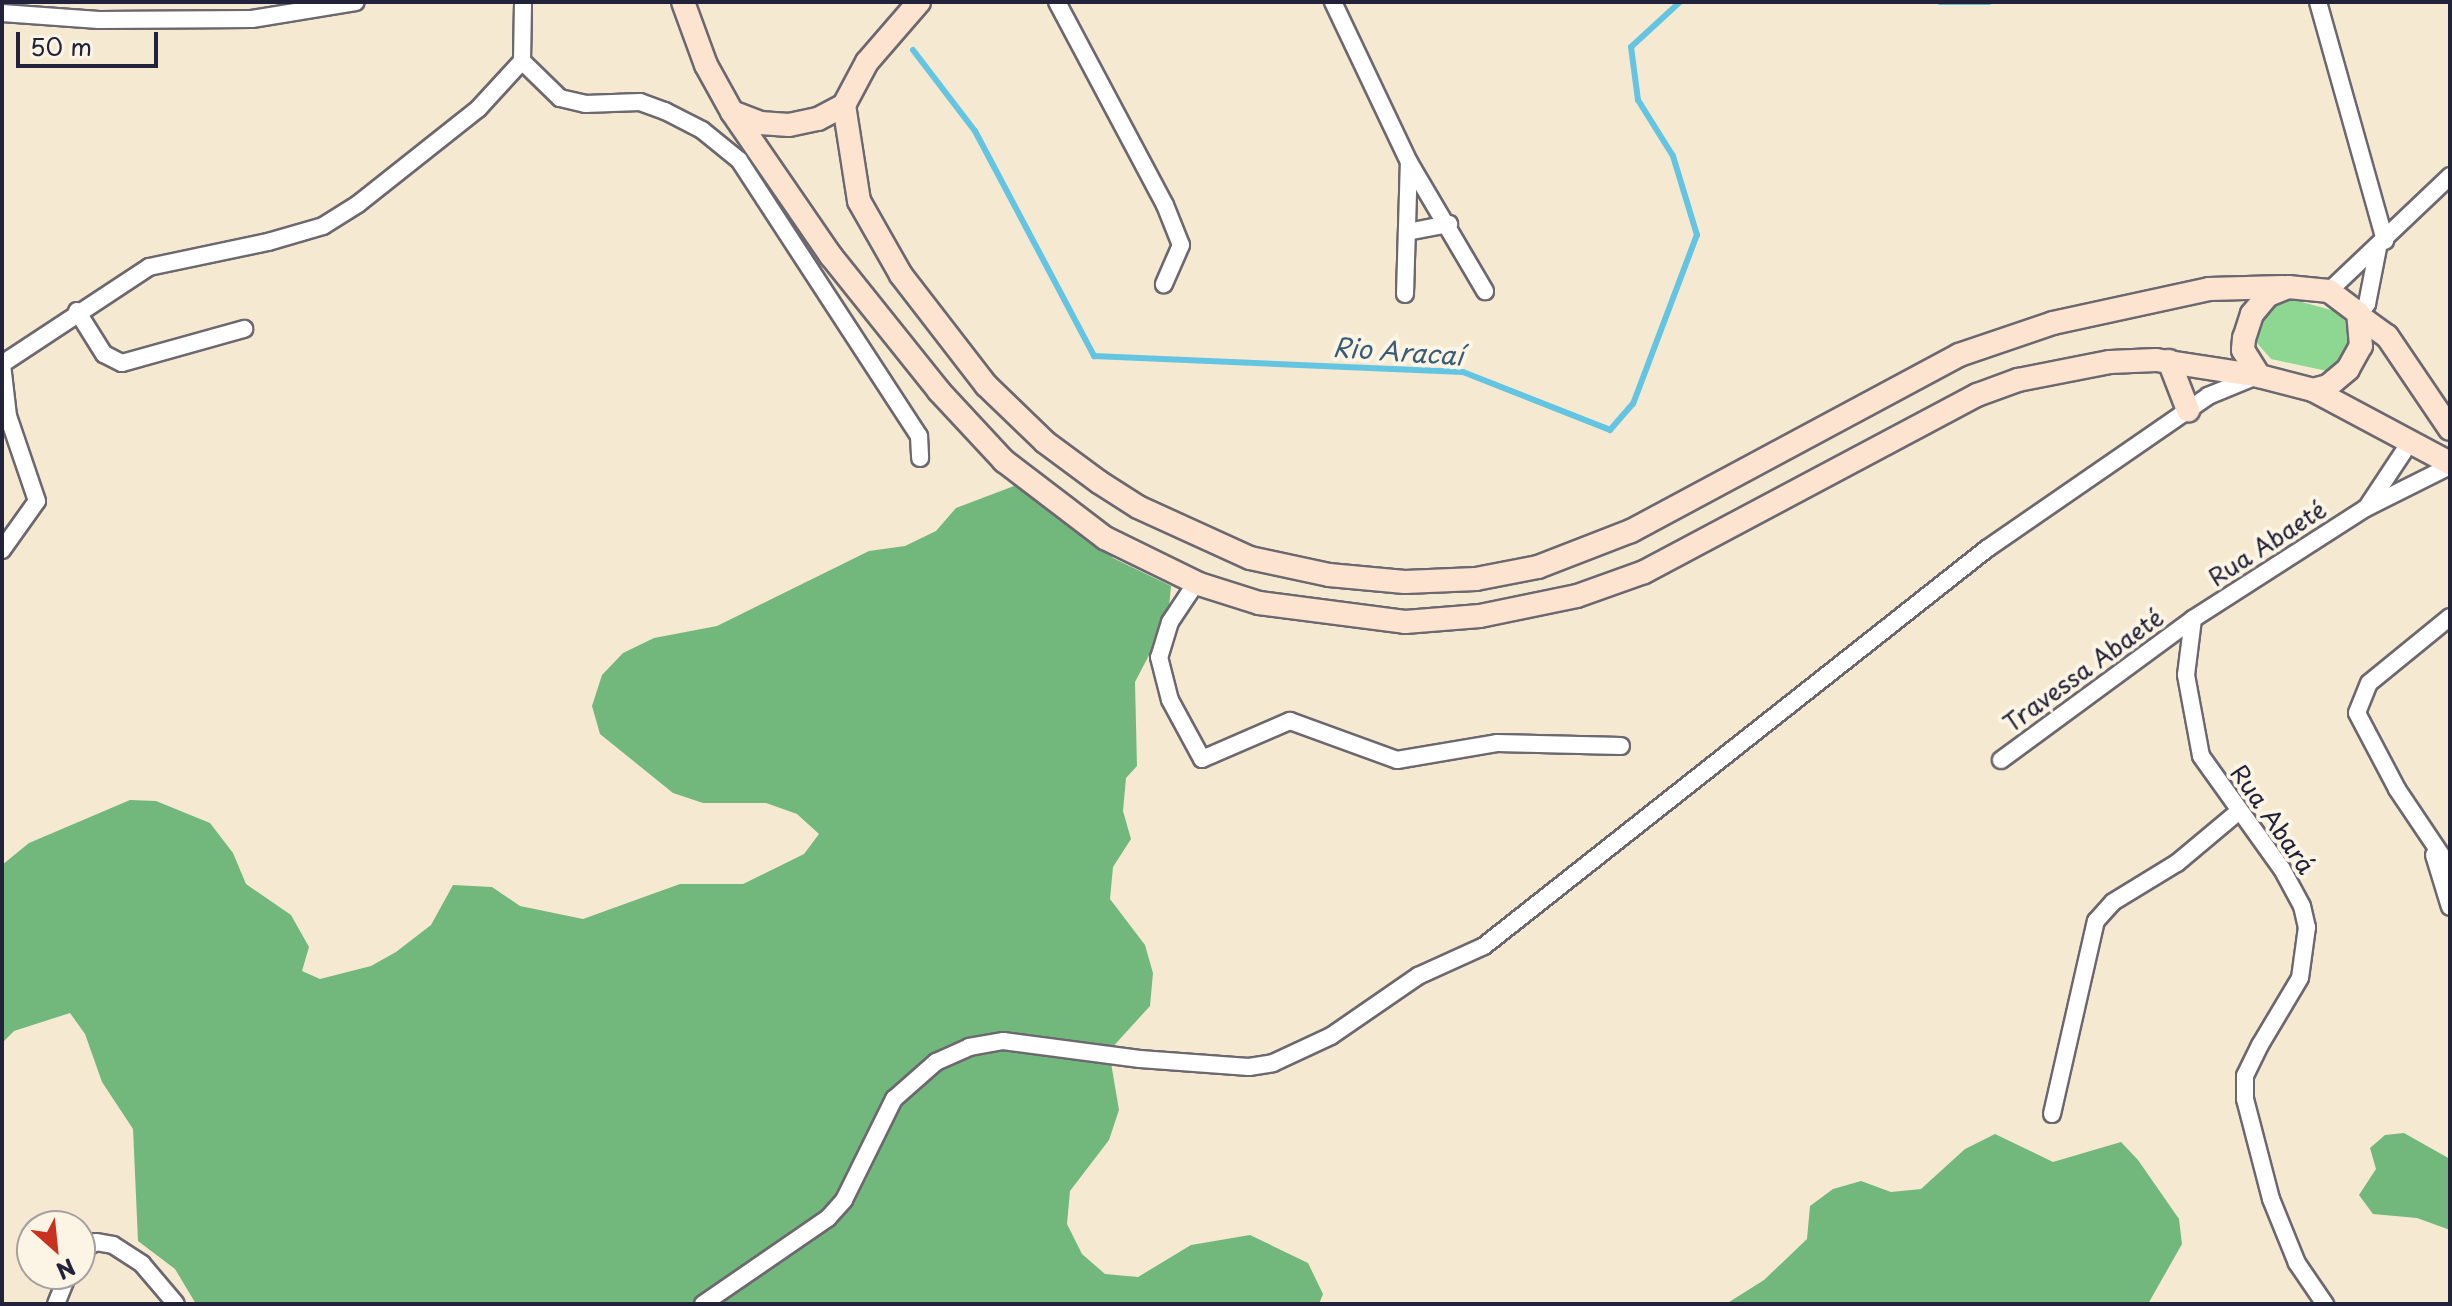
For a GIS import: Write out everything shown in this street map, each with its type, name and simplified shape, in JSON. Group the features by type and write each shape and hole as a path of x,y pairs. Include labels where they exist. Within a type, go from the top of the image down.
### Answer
{"main road":[{"path":"683,2 706,65 732,112 831,256 939,391 1004,461 1105,538 1196,583 1259,603 1405,622 1530,608 1644,572 1977,395 2062,369 2169,361 2259,376 2313,390 2450,464"},
{"path":"732,112 760,123 789,125 818,119 844,105 886,37 919,2"},
{"path":"844,105 859,201 901,275 986,385 1045,442 1138,507 1250,558 1329,575 1448,580 1538,567 1631,531 1959,355 2053,323 2209,289 2288,287 2329,291 2387,336 2446,413"},
{"path":"2259,376 2243,350 2247,326 2259,302 2288,287"},
{"path":"2313,390 2338,379 2356,358 2361,346 2359,314"},
{"path":"2169,361 2188,410"}],"street":[{"path":"2,13 99,20 252,19 356,2"},
{"path":"2,550 37,501 5,413 2,364 77,311 149,267 323,226 394,179 478,109 522,61 523,2"},
{"path":"1057,2 1181,245 1164,284"},
{"path":"1333,2 1409,162 1449,224 1485,291"},
{"path":"2318,2 2382,245 2367,304 2359,314"},
{"path":"522,61 560,98 585,104 640,102 702,130 739,160 919,436 920,458"},
{"path":"1405,294 1409,162"},
{"path":"2329,291 2382,245 2450,176"},
{"path":"1407,232 1449,224"},
{"path":"77,311 104,354 122,363 244,329"},
{"path":"703,1304 828,1218 844,1200 894,1099 936,1062 969,1047 1003,1041 1140,1059 1249,1067 1273,1063 1331,1036 1418,976 1484,946 1988,548 2188,410 2259,376"},
{"name":"Rua Abaeté","path":"2366,508 2410,442"},
{"name":"Rua Abaeté","path":"2193,619 2366,508 2450,464"},
{"path":"1196,583 1170,622 1159,657 1170,700 1202,759 1290,721 1397,760 1497,743 1621,746"},
{"path":"2450,617 2369,683 2357,713 2429,840 2450,868"},
{"name":"Travessa Abaeté","path":"2001,760 2193,619"},
{"name":"Rua Abará","path":"2193,619 2186,675 2201,756 2238,812 2282,869 2302,906 2307,927 2300,978 2250,1066 2245,1099 2271,1199 2297,1263 2325,1304"},
{"path":"2052,1114 2096,921 2113,902 2177,863 2238,812"},
{"path":"2429,840 2450,907"},
{"path":"96,1242 113,1245 142,1264 176,1304"}],"green space":[{"path":"2287,298 2335,311 2349,325 2350,343 2342,360 2327,371 2271,359 2257,343 2255,326 2258,312"},
{"path":"1014,486 1045,496 1095,535 1113,558 1171,586 1168,619 1135,682 1137,766 1126,778 1123,811 1131,839 1113,867 1110,899 1145,945 1153,973 1150,1006 1109,1051 1119,1110 1109,1140 1070,1191 1067,1224 1082,1254 1105,1274 1138,1277 1191,1245 1250,1235 1308,1263 1323,1294 1319,1304 196,1304 175,1269 138,1241 133,1129 102,1082 85,1034 70,1013 14,1031 2,1043 2,865 29,843 130,800 156,801 210,823 233,853 246,884 291,915 309,947 302,971 320,979 371,966 396,952 431,925 453,885 492,887 520,906 583,919 680,884 743,884 804,854 819,834 797,814 766,803 703,803 673,793 600,734 592,706 602,675 623,653 654,638 717,626 869,551 905,546 936,531 956,508"},
{"path":"2404,1133 2450,1159 2450,1230 2417,1218 2373,1214 2359,1195 2376,1169 2370,1148 2385,1135"},
{"path":"1995,1134 2053,1162 2121,1142 2138,1160 2179,1219 2182,1244 2148,1304 1726,1304 1764,1280 1807,1239 1810,1206 1833,1189 1861,1181 1891,1192 1921,1189 1965,1149"}],"waterway":[{"name":"Rio Aracaí","path":"913,50 975,131 1094,356 1463,372 1610,430 1633,404 1697,235 1673,156 1638,100 1631,47 1680,2"},
{"name":"Rio Aracaí","path":"1940,2 1989,2"}]}
